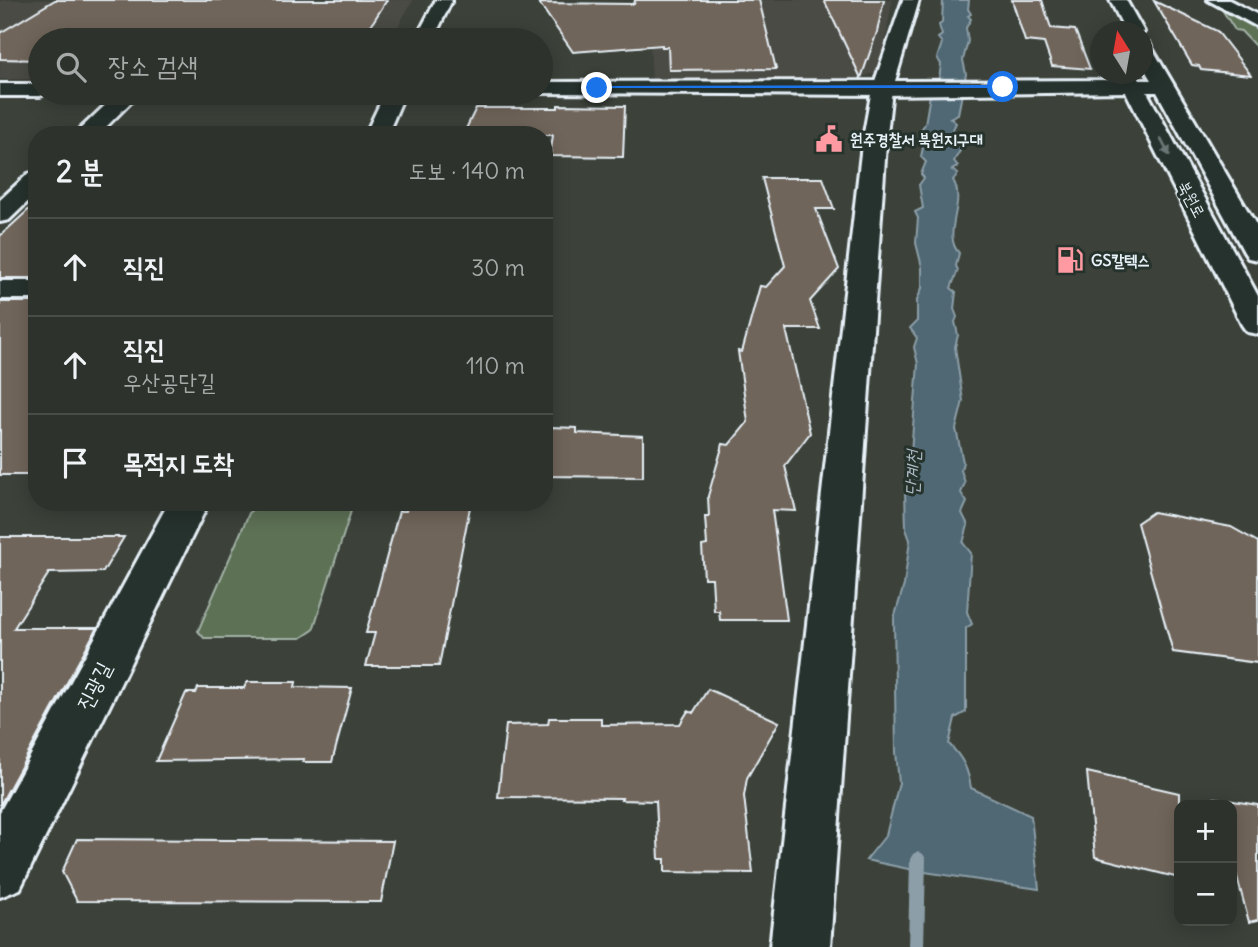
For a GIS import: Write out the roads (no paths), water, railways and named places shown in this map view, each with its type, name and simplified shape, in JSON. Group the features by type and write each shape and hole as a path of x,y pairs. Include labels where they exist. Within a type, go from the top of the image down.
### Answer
{"street":[{"path":"430,28 444,0"},
{"path":"800,947 873,158 896,88 911,0"},
{"path":"1118,0 1129,21"},
{"path":"1216,0 1258,22"},
{"name":"북원로","path":"1153,66 1258,252"},
{"path":"553,88 1000,87 1090,82"},
{"name":"북원로","path":"1132,84 1258,325"},
{"path":"1152,84 1163,86"},
{"path":"0,90 28,90"},
{"path":"95,126 117,105"},
{"path":"380,126 390,105"},
{"path":"0,214 28,188"},
{"path":"0,290 28,290"},
{"name":"진광길","path":"0,869 184,511"}],"water":[{"path":"943,0 969,0 968,9 971,14 968,16 971,19 966,28 968,41 963,60 966,74 958,114 950,118 956,123 952,131 958,138 957,146 961,149 954,161 958,166 952,170 958,174 953,180 957,198 952,237 959,253 956,266 958,270 951,288 956,292 954,309 958,335 955,347 963,401 956,429 965,483 961,493 967,502 962,513 968,525 963,543 971,553 967,612 972,624 966,628 966,712 955,718 949,744 964,764 971,788 1031,816 1039,889 918,871 866,860 886,835 899,783 894,619 904,585 910,540 906,529 905,491 913,483 910,465 918,364 914,347 917,338 910,328 917,321 917,300 922,288 922,267 916,243 918,218 915,212 923,208 919,185 924,178 921,174 926,162 921,157 923,147 920,131 925,124 932,83 939,80 941,64 937,58 942,43 938,38 942,35 939,25 942,23"}],"waterway":[{"name":"단계천","path":"916,947 918,859"}],"place":[{"name":"원주경찰서 북원지구대","path":"829,139"},
{"name":"GS칼텍스","path":"1070,260"}]}
